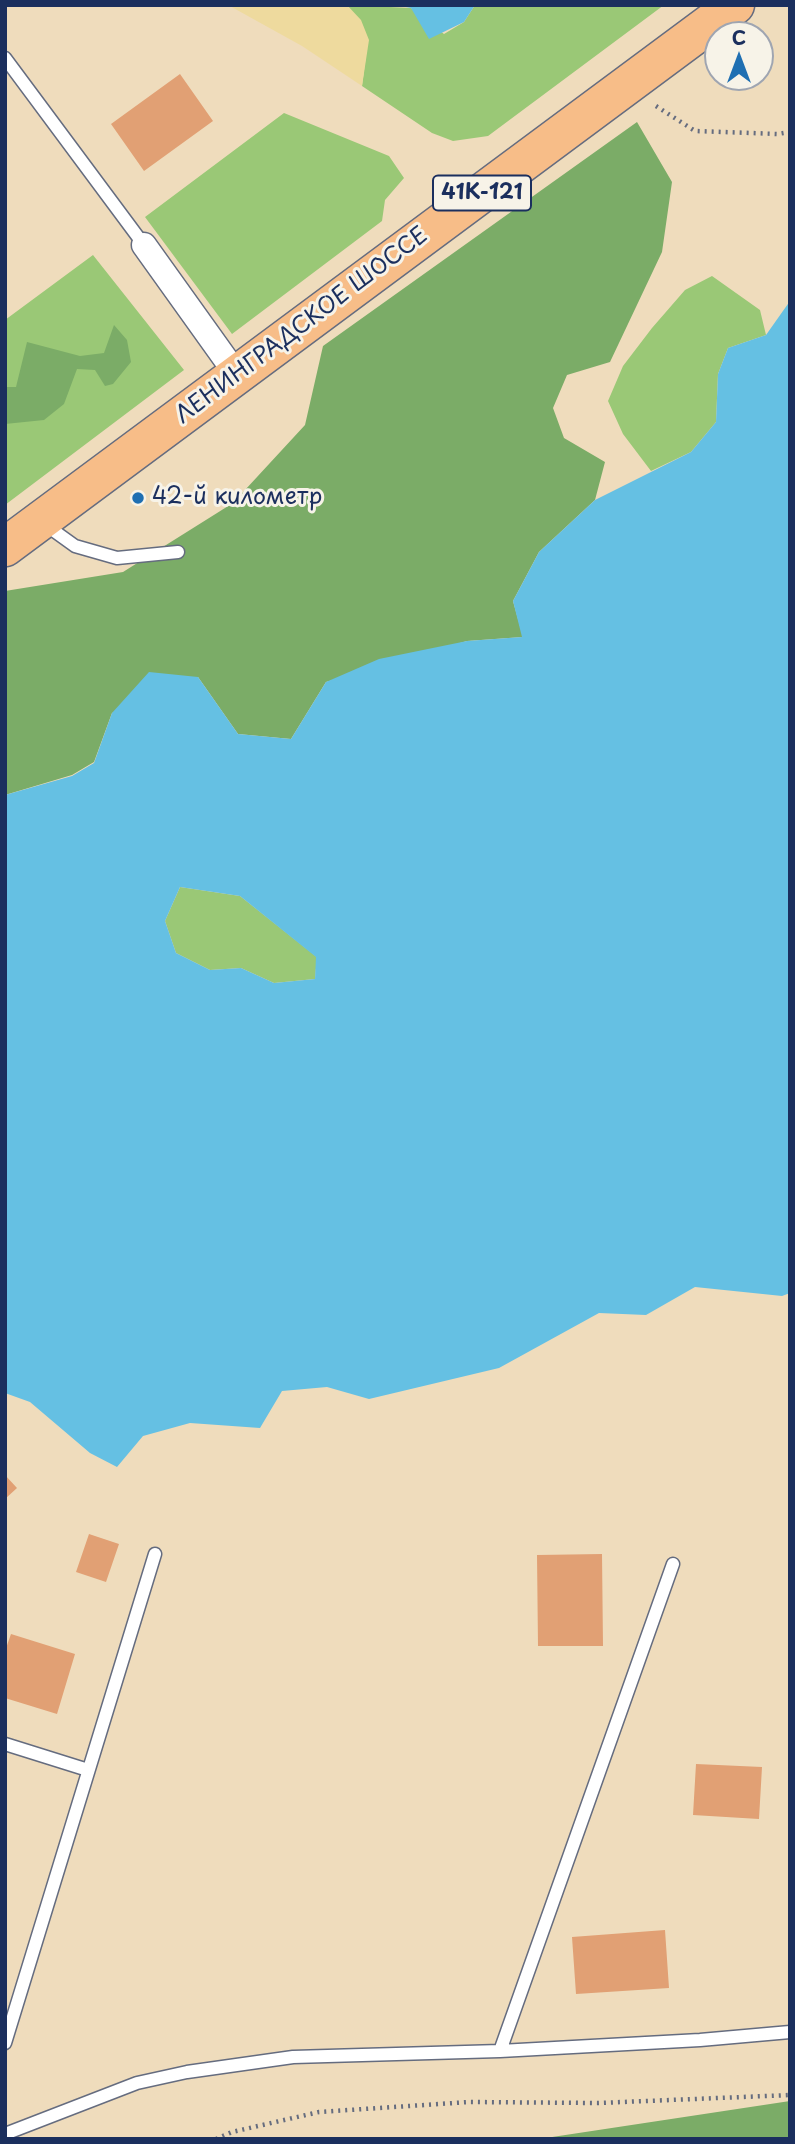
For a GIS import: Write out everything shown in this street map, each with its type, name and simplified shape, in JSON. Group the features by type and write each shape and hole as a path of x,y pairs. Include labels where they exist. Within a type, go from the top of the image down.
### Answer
{"main road":[{"name":"ЛЕНИНГРАДСКОЕ ШОССЕ","path":"5,547 735,5"}],"street":[{"path":"144,245 237,375"}],"lane":[{"path":"5,58 144,245"},
{"path":"40,521 75,546 117,558 178,552"},
{"path":"5,2043 155,1554"},
{"path":"500,2051 673,1564"},
{"path":"5,1744 88,1770"},
{"path":"5,2134 137,2083 187,2072 293,2057 500,2051 790,2032"}],"path":[{"path":"625,87 695,131 778,134 790,132"},
{"path":"216,2139 232,2132 319,2112 469,2102 598,2103 790,2095"}],"green space":[{"path":"347,5 411,8 444,34 464,22 475,5 664,5 488,136 453,141 432,133 362,86 368,40"},
{"path":"284,113 389,156 404,178 385,200 382,221 232,334 145,217"},
{"path":"637,122 672,182 662,252 610,362 567,375 553,408 564,438 605,462 595,500 539,552 513,601 523,637 467,641 326,682 291,739 238,734 198,677 112,713 94,762 72,775 5,795 5,591 123,572 233,503 305,425 323,346"},
{"path":"93,255 184,370 5,505 5,320"},
{"path":"712,276 760,310 766,335 728,348 718,374 716,422 691,452 651,471 623,434 608,401 623,366 652,328 685,290"},
{"path":"114,325 127,340 131,362 113,384 105,386 95,370 77,369 64,404 44,420 5,424 5,387 16,387 27,342 80,356 104,353"},
{"path":"180,887 240,896 317,957 315,979 274,983 241,968 210,970 176,953 165,921"},
{"path":"790,2101 790,2139 539,2139"}],"sand":[{"path":"228,5 347,5 361,20 369,40 362,86 302,46"}],"water":[{"path":"395,5 475,5 464,22 429,39 411,8"},
{"path":"790,301 790,1293 782,1296 695,1287 646,1315 599,1313 499,1368 369,1399 327,1387 282,1391 260,1428 190,1423 143,1436 117,1467 90,1453 30,1402 5,1393 5,795 72,776 94,763 112,713 149,672 198,677 238,734 291,739 326,682 379,659 467,641 522,637 513,601 539,552 595,500 691,452 716,422 718,374 728,348 766,335","holes":["180,887 240,896 316,957 315,979 274,983 241,968 210,970 176,953 165,921"]}],"building":[{"path":"180,74 213,121 144,171 111,124"},
{"path":"5,1475 17,1488 5,1499"},
{"path":"89,1534 119,1544 106,1582 76,1572"},
{"path":"602,1554 603,1646 538,1646 537,1555"},
{"path":"11,1634 75,1654 57,1714 5,1698 5,1651"},
{"path":"696,1764 762,1767 759,1819 693,1815"},
{"path":"665,1930 669,1988 576,1994 572,1937"}],"place":[{"name":"42-й километр","path":"138,498"}]}
